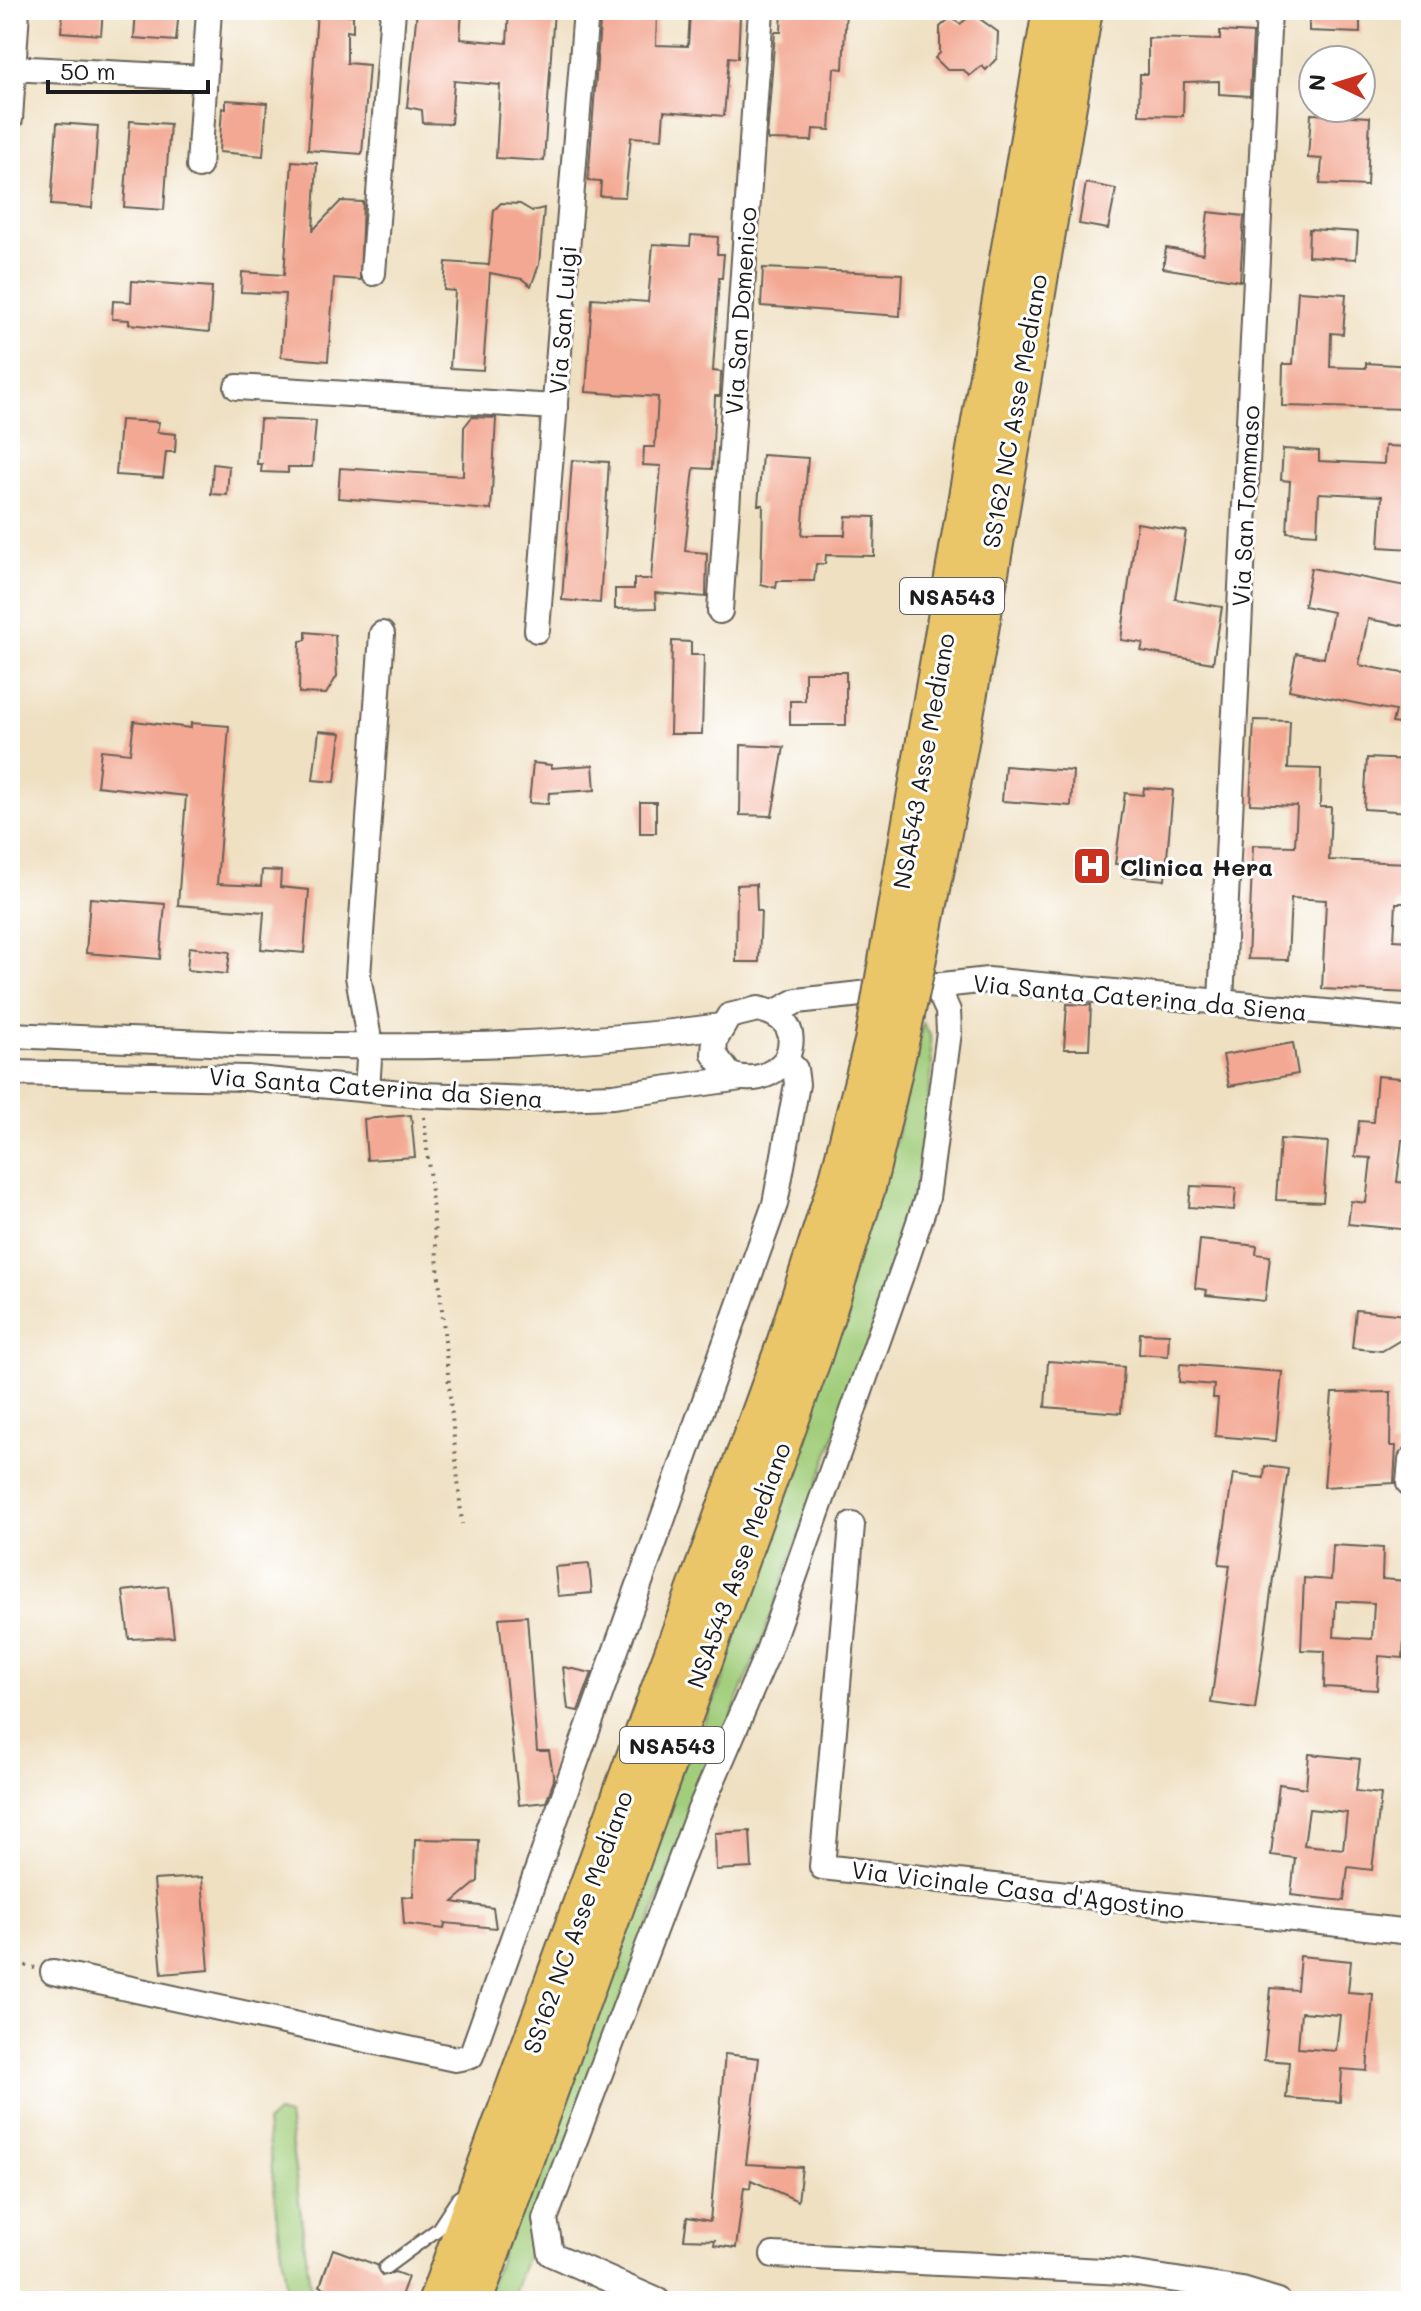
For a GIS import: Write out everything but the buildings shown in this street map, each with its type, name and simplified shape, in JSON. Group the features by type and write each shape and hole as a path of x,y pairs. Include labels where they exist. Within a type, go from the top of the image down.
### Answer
{"highway":[{"name":"NSA543 Asse Mediano","path":"473,2301 812,1357 852,1183 1052,10"},
{"name":"SS162 NC Asse Mediano","path":"438,2301 784,1350 852,1183 905,1023 975,642 1083,10"}],"street":[{"path":"10,119 17,10"},
{"path":"199,166 209,10"},
{"path":"373,273 393,10"},
{"name":"Via San Luigi","path":"537,630 586,10"},
{"name":"Via San Domenico","path":"720,611 761,10"},
{"name":"Via San Tommaso","path":"1221,1001 1269,10"},
{"path":"12,68 204,78"},
{"path":"237,387 555,407"},
{"path":"367,1089 370,1045 358,976 382,634"},
{"name":"Via Santa Caterina da Siena","path":"774,1013 797,1001 988,980 1411,1020"},
{"path":"658,2301 551,2254 545,2219 698,1814 767,1654 927,1198 949,1032 948,1011 936,985"},
{"path":"791,1033 786,1021 774,1013 742,1010 729,1016 721,1026 714,1054 730,1075 741,1078 766,1076 786,1060 791,1033 809,1007 822,999"},
{"name":"Via Santa Caterina da Siena","path":"10,1035 256,1045 370,1045 640,1036 721,1026"},
{"path":"62,1037 62,1074"},
{"path":"53,1972 455,2059 471,2056 770,1218 797,1084 795,1069 786,1060"},
{"name":"Via Santa Caterina da Siena","path":"10,1073 247,1078 422,1095 529,1099 613,1096 741,1078"},
{"name":"Via Vicinale Casa d'Agostino","path":"852,1525 822,1867 1411,1932"},
{"path":"773,2255 1124,2272 1242,2290 1278,2301"}],"lane":[{"path":"385,2268 438,2229 497,2142"}],"path":[{"path":"422,1095 462,1524"}],"green space":[{"path":"923,1023 930,1035 932,1069 915,1197 882,1302 761,1643 670,1868 510,2301 484,2301 679,1774 723,1681 743,1602 894,1147"},
{"path":"277,2113 288,2116 312,2301 288,2301 266,2123"}],"place":[{"name":"Clinica Hera","path":"1092,866"}]}
